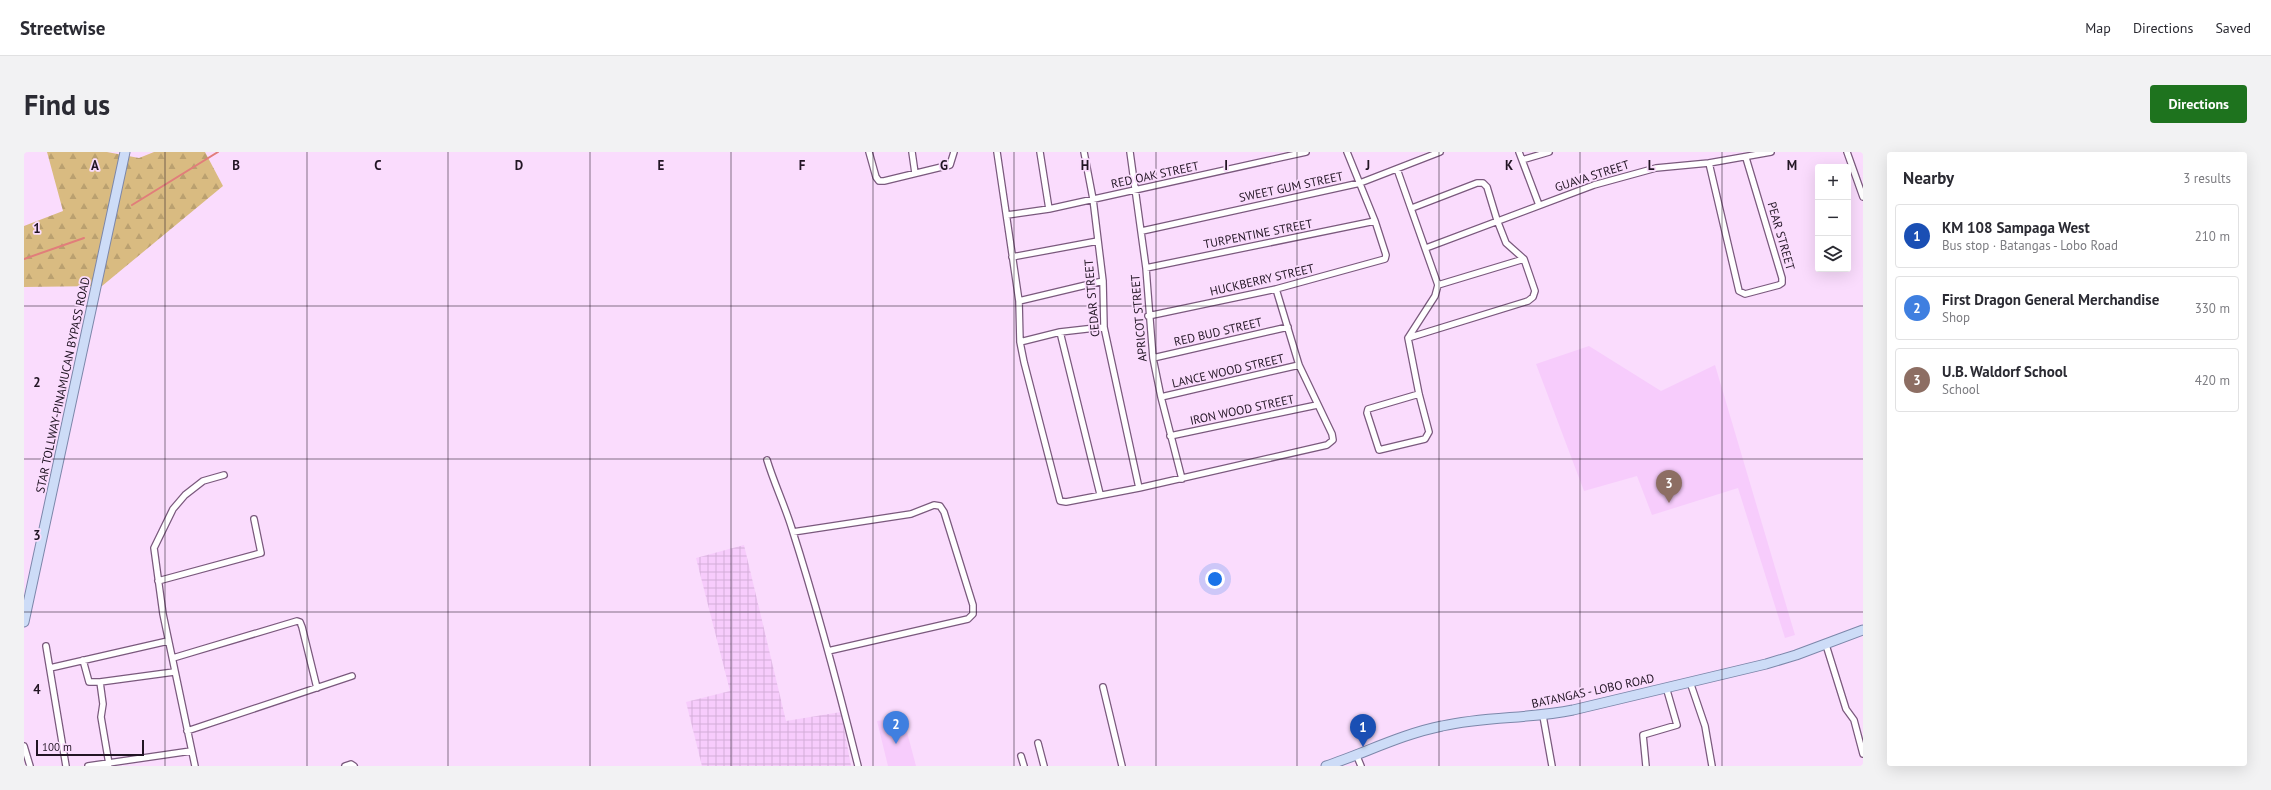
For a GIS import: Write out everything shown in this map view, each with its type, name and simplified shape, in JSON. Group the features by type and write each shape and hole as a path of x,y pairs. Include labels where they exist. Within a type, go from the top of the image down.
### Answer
{"main road":[{"name":"STAR TOLLWAY-PINAMUCAN BYPASS ROAD","path":"24,622 125,152"},
{"name":"BATANGAS - LOBO ROAD","path":"1326,766 1422,730 1444,725 1543,716 1760,665 1826,645 1863,630"}],"street":[{"path":"869,152 876,177 879,181 950,165 954,152"},
{"path":"912,152 915,173"},
{"path":"997,152 1008,215 1012,257 1019,301 1020,342 1060,501 1066,502 1100,494 1182,479 1327,445 1332,440 1332,434 1299,366 1276,289"},
{"path":"1040,152 1049,209"},
{"name":"CEDAR STREET","path":"1084,152 1093,199 1104,281 1104,327 1139,488"},
{"name":"APRICOT STREET","path":"1130,152 1142,231 1146,268 1148,316 1153,358 1170,436 1182,479"},
{"name":"RED OAK STREET","path":"1008,215 1049,209 1135,191 1306,152"},
{"path":"1347,152 1375,221"},
{"name":"SWEET GUM STREET","path":"1142,231 1360,183 1440,152"},
{"path":"1519,152 1539,205"},
{"path":"1522,160 1549,152"},
{"name":"GUAVA STREET","path":"1426,248 1497,220 1594,185 1656,168 1746,158 1770,152"},
{"path":"1847,152 1863,197"},
{"name":"PEAR STREET","path":"1709,163 1738,291 1745,294 1779,285 1782,278 1746,158"},
{"path":"1398,169 1438,285 1435,296 1408,338 1418,394 1429,432 1428,437 1378,450 1367,413 1368,410 1418,394"},
{"path":"1408,338 1528,301 1533,297 1535,291 1524,259 1506,243 1487,187 1483,183 1476,183 1412,208"},
{"name":"HUCKBERRY STREET","path":"1148,316 1276,289 1380,262 1385,259 1386,255 1375,221"},
{"name":"TURPENTINE STREET","path":"1146,268 1375,221"},
{"path":"1012,257 1098,241"},
{"path":"1438,285 1524,259"},
{"path":"1019,301 1104,281"},
{"path":"1020,342 1060,332 1104,327"},
{"name":"RED BUD STREET","path":"1153,358 1288,327"},
{"path":"1060,332 1100,494"},
{"name":"LANCE WOOD STREET","path":"1161,397 1299,366"},
{"name":"IRON WOOD STREET","path":"1170,436 1317,405"},
{"path":"766,460 793,532 845,710 858,766"},
{"path":"194,766 168,641 154,548 173,509 185,494 203,481 224,475"},
{"path":"793,532 911,514 934,506 940,506 944,512 973,605 973,614 968,619 828,651"},
{"path":"158,581 261,553 254,519"},
{"path":"172,658 296,621 300,622 302,627 317,688"},
{"path":"50,668 168,641"},
{"path":"1826,645 1846,709 1854,720 1863,754"},
{"path":"46,646 66,766"},
{"path":"83,660 89,682 100,682 174,672"},
{"path":"187,731 352,676"},
{"path":"100,682 103,704 101,717 109,764"},
{"path":"1690,682 1705,726 1712,766"},
{"path":"1103,687 1122,766"},
{"path":"1646,766 1643,735 1677,726 1666,687"},
{"path":"1543,716 1552,766"},
{"path":"1038,743 1044,766"},
{"path":"24,746 30,766"},
{"path":"88,766 191,751"},
{"path":"1356,754 1361,766"},
{"path":"1021,756 1024,766"},
{"path":"345,766 351,764 354,766"}],"shaded area":[{"path":"1589,346 1661,391 1715,365 1795,635 1785,638 1738,488 1652,515 1637,476 1584,491 1536,364"},
{"path":"744,545 786,721 841,712 851,766 702,766 686,702 730,691 696,558"},
{"path":"903,717 916,766 888,766 877,721"}],"green space":[{"path":"47,152 107,152 139,158 154,152 205,152 223,186 102,286 24,287 24,226 63,211"}],"waterway":[{"path":"132,205 218,152"},
{"path":"24,259 84,238"}],"place":[{"name":"U.B. Waldorf School","path":"1669,503"},
{"name":"First Dragon General Merchandise","path":"896,744"},
{"name":"KM 108 Sampaga West","path":"1363,747"}]}
